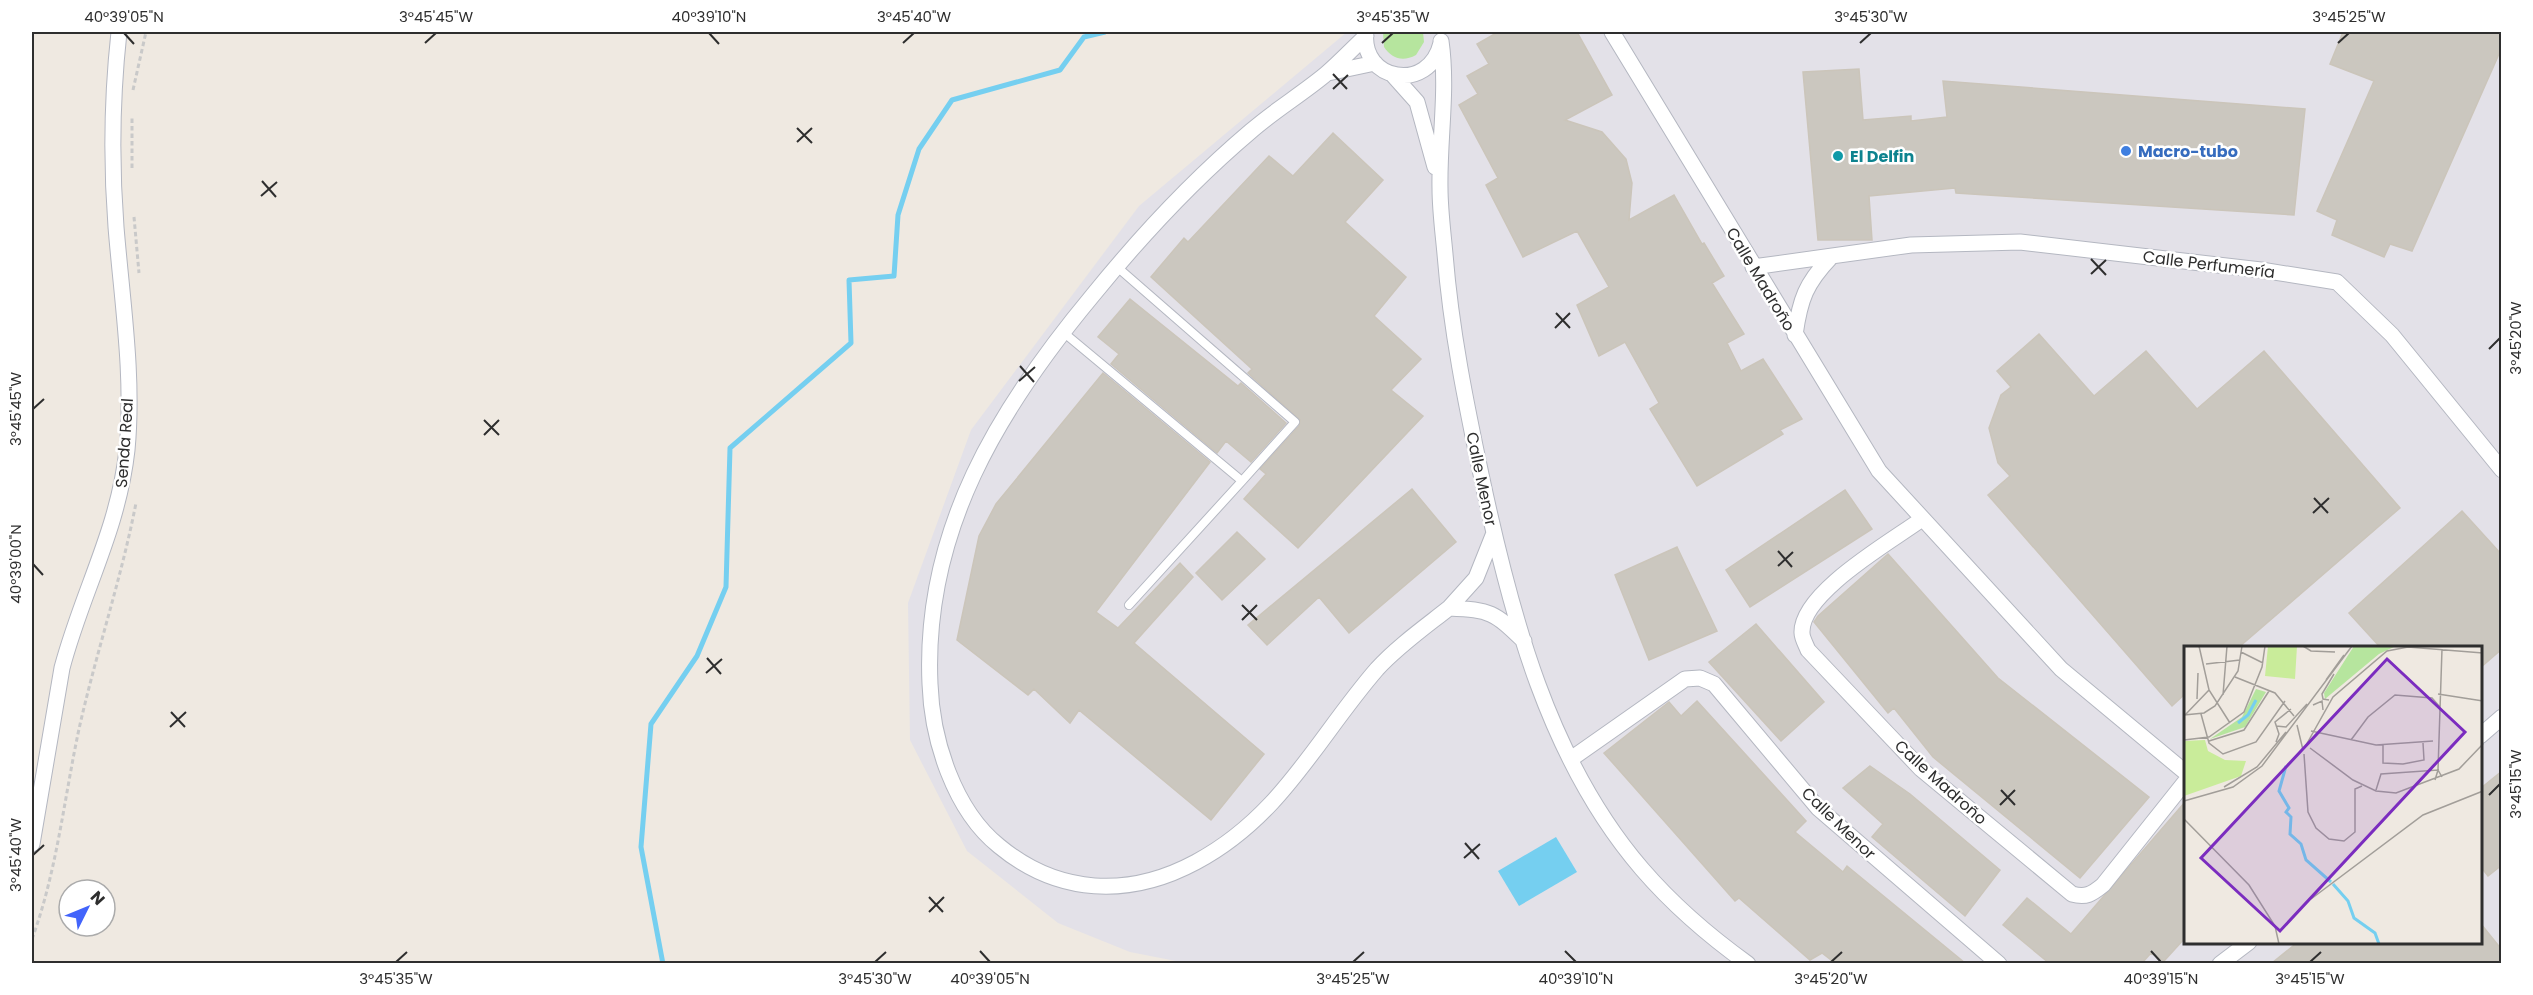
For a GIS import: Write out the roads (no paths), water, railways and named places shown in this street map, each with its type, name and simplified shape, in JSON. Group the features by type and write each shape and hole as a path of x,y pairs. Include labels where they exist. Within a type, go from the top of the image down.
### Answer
{"street":[{"name":"Senda Real","path":"32,844 62,668 69,642 112,528 122,488 127,448 128,382 112,160 119,32"},
{"name":"Calle Madroño","path":"1612,32 1879,471 2061,669 2184,771"},
{"path":"1328,73 1375,63 1366,46 1366,34"},
{"path":"1366,34 1328,73 1252,130 1160,216 1062,332 1025,381 995,429 952,526 928,648 931,702 941,749 961,800 990,840 1022,865 1058,880 1110,887 1153,882 1199,861 1249,825 1289,787 1378,667 1449,608 1476,578 1494,533"},
{"path":"1392,74 1403,76 1425,70 1438,52 1441,36"},
{"name":"Calle Menor","path":"1441,36 1445,69 1440,188 1457,362 1494,533 1524,641 1546,708 1571,759 1607,820 1641,868 1680,909 1748,963"},
{"name":"Calle Menor","path":"1375,63 1392,74 1417,102 1440,188"},
{"name":"Calle Perfumería","path":"1754,267 1911,245 2020,242 2261,270 2337,282 2392,335 2502,470"},
{"path":"1796,335 1800,303 1812,278 1831,256"},
{"name":"Calle Madroño","path":"1922,519 1832,584 1805,617 1802,634 1808,650 1922,769 2072,894 2083,897 2093,894 2103,885 2184,783"},
{"path":"1449,608 1484,610 1505,623 1524,641"},
{"name":"Calle Menor","path":"1571,759 1685,679 1700,678 1714,684 1818,808 1999,963"},
{"path":"2482,735 2502,717"},
{"path":"2220,963 2246,944"}],"lane":[{"path":"1116,266 1295,422 1129,605"},
{"path":"1062,332 1242,481"}],"water":[{"path":"1556,837 1577,872 1519,906 1498,871"}],"waterway":[{"path":"663,964 641,847 651,724 697,656 726,587 730,448 851,343 849,280 894,276 898,215 919,149 952,100 1060,70 1084,37 1105,32"}],"place":[{"name":"Macro-tubo","path":"2126,151"},
{"name":"El Delfin","path":"1838,156"}]}
